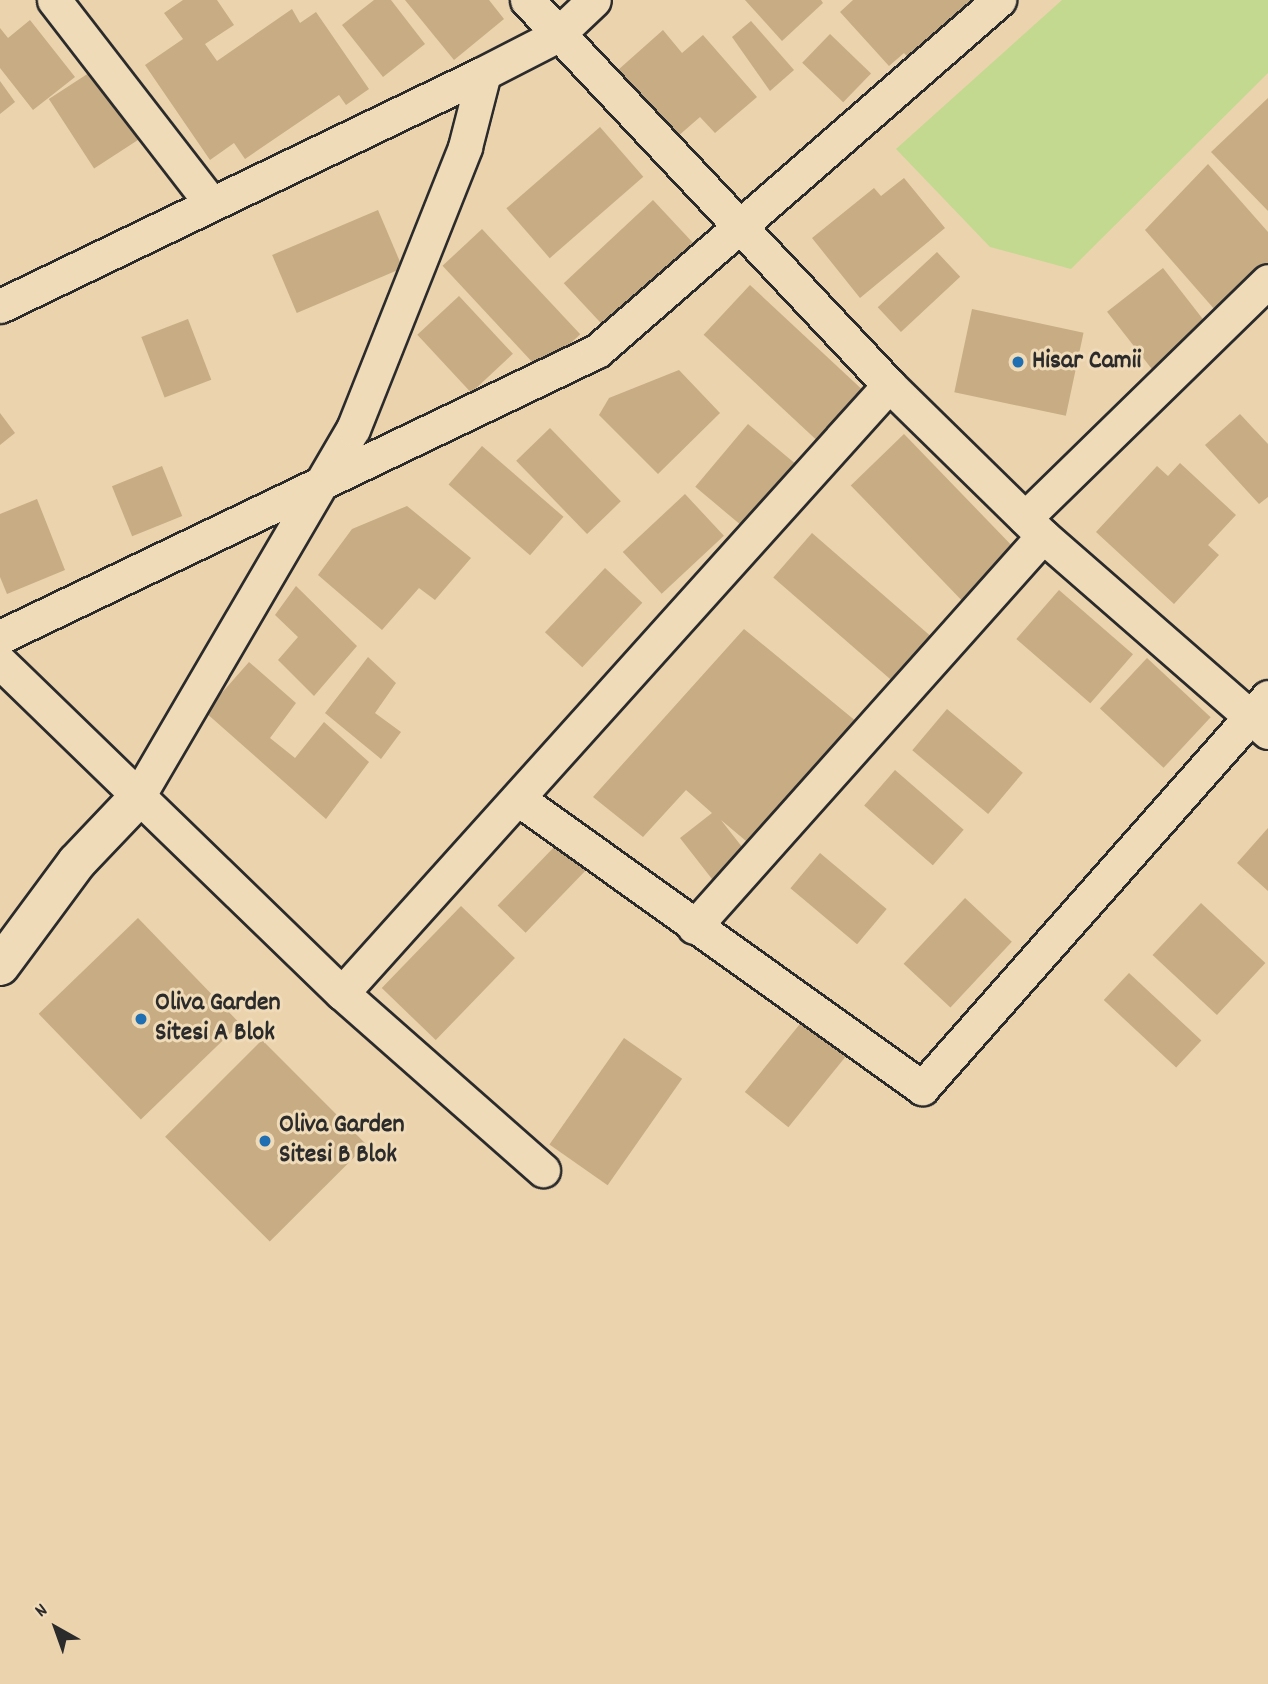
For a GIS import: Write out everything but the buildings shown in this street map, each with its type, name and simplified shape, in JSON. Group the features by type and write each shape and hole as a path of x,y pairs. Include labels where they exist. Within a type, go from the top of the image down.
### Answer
{"street":[{"path":"54,0 211,203"},
{"path":"520,800 922,1088 1262,715 1034,527 888,385 556,36 527,0"},
{"path":"0,306 556,36 594,0"},
{"path":"0,637 326,484 597,351 742,229 999,0"},
{"path":"0,966 77,862 136,800 326,484 465,147 484,73"},
{"path":"694,927 1034,527 1268,281"},
{"path":"342,993 520,800 888,385"},
{"path":"0,662 136,800 342,993 543,1170"}],"green space":[{"path":"1062,0 1268,0 1268,73 1071,269 990,247 896,149"}],"place":[{"name":"Hisar Camii","path":"1018,362"},
{"name":"Oliva Garden Sitesi A Blok","path":"141,1019"},
{"name":"Oliva Garden Sitesi B Blok","path":"265,1141"}]}
